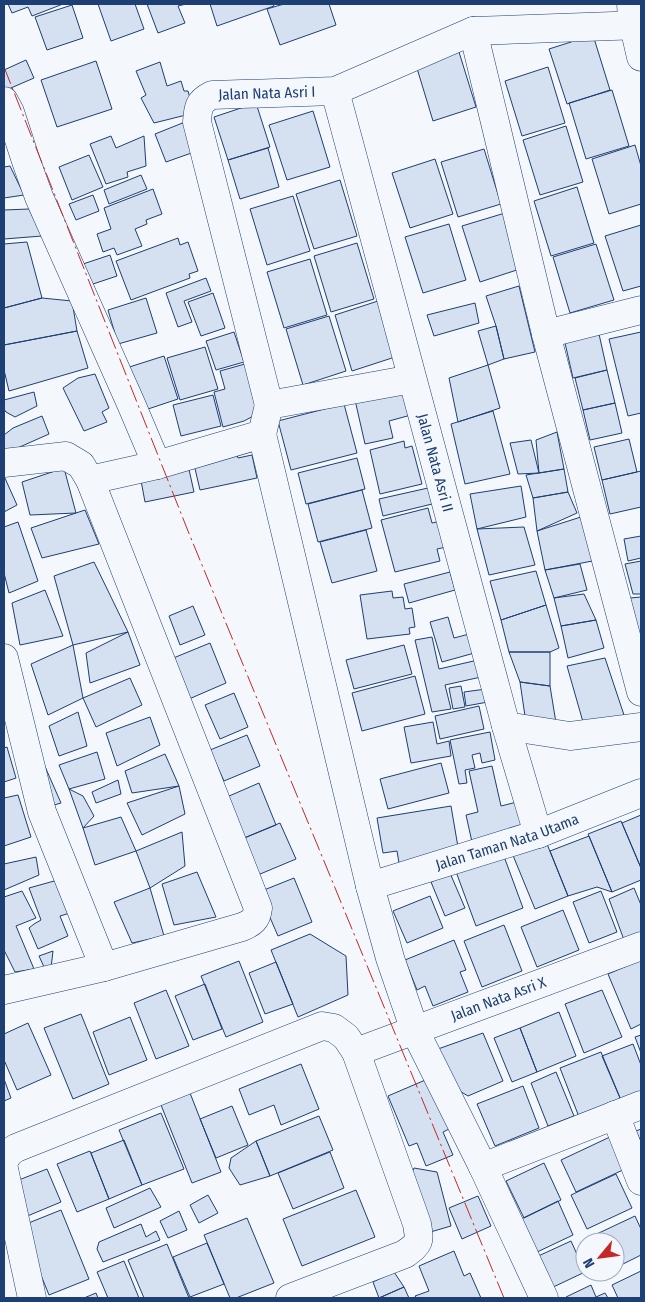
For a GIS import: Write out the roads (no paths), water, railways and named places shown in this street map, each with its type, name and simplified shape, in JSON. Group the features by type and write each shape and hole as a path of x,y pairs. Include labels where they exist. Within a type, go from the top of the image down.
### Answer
{"street":[{"name":"Jalan Nata Asri I","path":"269,405 197,122 198,109 203,99 212,95 335,91 473,31 635,18"},
{"path":"635,18 641,57"},
{"path":"473,31 546,334 641,692"},
{"name":"Jalan Nata Asri II","path":"335,91 506,726 538,834"},
{"path":"4,101 10,112 39,197 157,465"},
{"path":"546,334 641,310"},
{"path":"412,379 269,405 262,434 370,886 390,958 415,1031 483,1167 544,1298"},
{"path":"90,480 157,465 262,434"},
{"path":"4,463 66,456 81,465 90,480 258,908 254,919 242,927 104,967 4,990"},
{"path":"4,664 42,812 104,967"},
{"path":"506,726 570,736 641,727"},
{"name":"Jalan Taman Nata Utama","path":"370,886 538,834 641,793"},
{"name":"Jalan Nata Asri X","path":"356,1052 641,946"},
{"path":"4,1160 16,1148 322,1026 334,1028 346,1037 356,1052 417,1224 419,1238 415,1247 404,1254 290,1298"},
{"path":"483,1167 641,1105"},
{"path":"614,1115 641,1181"},
{"path":"4,1169 32,1298"}]}
